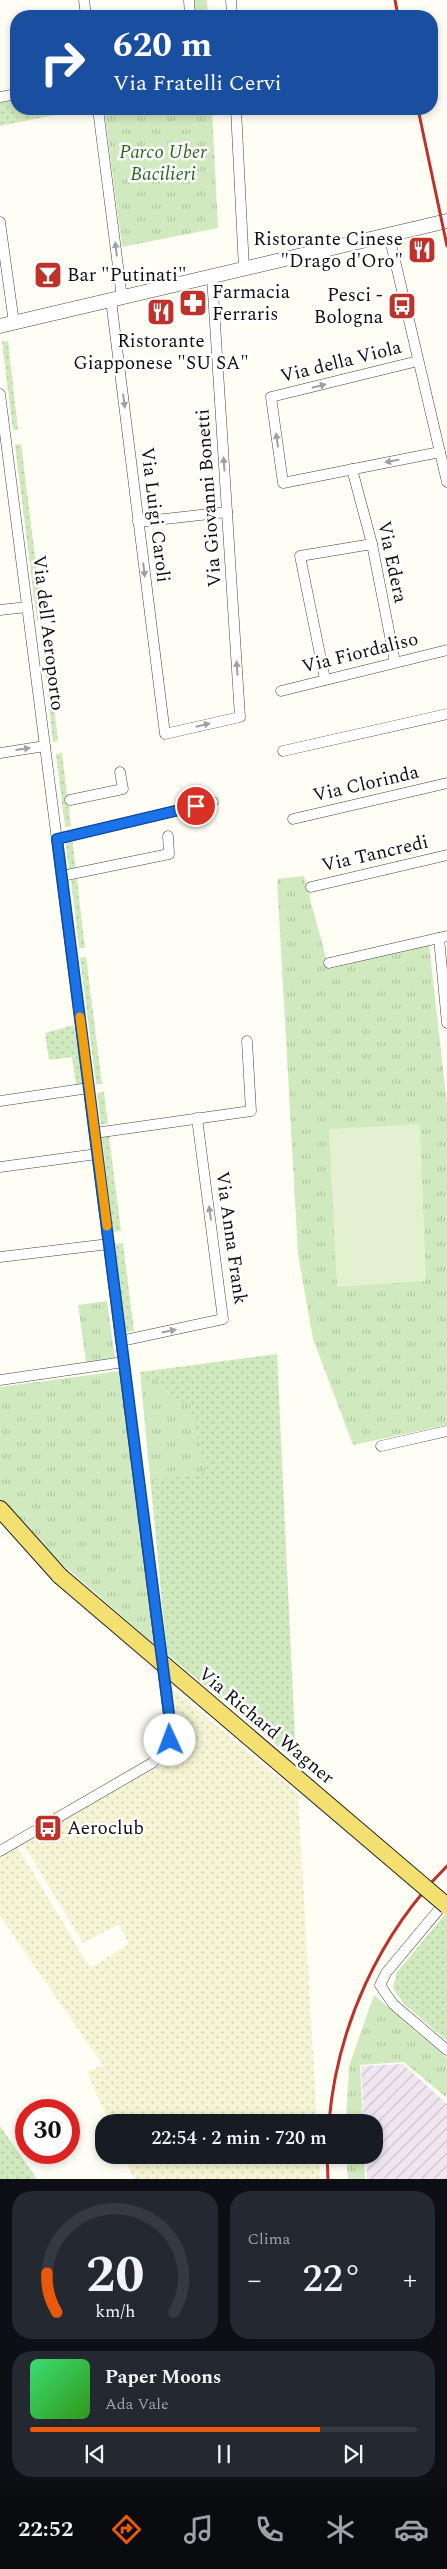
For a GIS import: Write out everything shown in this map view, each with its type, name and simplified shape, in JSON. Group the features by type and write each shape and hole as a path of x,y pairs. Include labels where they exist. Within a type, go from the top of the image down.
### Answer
{"main road":[{"name":"Via Richard Wagner","path":"0,1509 60,1576"},
{"name":"Via Richard Wagner","path":"0,1524 447,1906"}],"street":[{"name":"Via Luigi Caroli","path":"99,115 138,522 165,734"},
{"path":"236,115 244,269"},
{"path":"0,326 447,221"},
{"path":"0,222 5,294 14,323"},
{"path":"389,235 447,482"},
{"name":"Via Giovanni Bonetti","path":"165,734 240,717 212,276"},
{"name":"Via della Viola","path":"352,469 283,483 271,397 418,361"},
{"name":"Via dell'Aeroporto","path":"0,396 169,1714 170,1740 160,1756 143,1769 0,1851"},
{"path":"352,469 440,452"},
{"name":"Via Edera","path":"352,469 372,544 395,662"},
{"path":"138,522 227,512"},
{"path":"325,680 300,556 372,544"},
{"path":"0,610 27,606"},
{"name":"Via Fiordaliso","path":"281,691 447,650"},
{"path":"283,751 447,714"},
{"path":"0,752 45,746"},
{"path":"70,800 123,789 120,772"},
{"name":"Via Clorinda","path":"294,819 447,783"},
{"path":"57,839 213,802"},
{"path":"62,876 169,854 168,836"},
{"name":"Via Tancredi","path":"311,887 447,856"},
{"path":"329,964 443,937 447,1022"},
{"path":"95,1133 251,1111 247,1040"},
{"path":"0,1101 89,1088"},
{"name":"Via Anna Frank","path":"121,1341 224,1319 197,1118"},
{"path":"0,1168 97,1154"},
{"path":"0,1257 109,1244"},
{"path":"0,1380 124,1362"},
{"path":"381,1446 447,1430"},
{"path":"447,1900 386,1973 380,1985 393,2004 447,2050"}],"shaded area":[{"path":"403,2064 447,2104 447,2179 367,2179 366,2164 383,2164 383,2114 364,2114 361,2066"}],"green space":[{"path":"195,0 207,0 208,10 195,10"},
{"path":"10,101 10,115 54,115 0,126 0,103"},
{"name":"Parco Uber Bacilieri","path":"105,115 212,115 218,228 122,247"},
{"path":"8,341 18,430 13,430 2,342"},
{"path":"21,444 43,620 37,621 15,445"},
{"path":"45,628 58,741 53,742 40,629"},
{"path":"62,753 71,826 65,827 56,754"},
{"path":"72,838 76,870 69,870 65,839"},
{"path":"304,876 329,969 429,944 447,1104 447,1425 353,1445 313,1339 298,1254 277,879"},
{"path":"77,879 85,948 79,948 71,880"},
{"path":"86,957 102,1084 96,1084 80,958"},
{"path":"74,1025 83,1084 76,1085 72,1057 49,1060 45,1033"},
{"path":"104,1092 108,1124 101,1125 97,1093"},
{"path":"420,1124 426,1281 337,1287 329,1129"},
{"path":"109,1136 121,1231 113,1232 102,1137"},
{"path":"123,1243 134,1331 126,1332 115,1244"},
{"path":"107,1301 115,1358 86,1362 78,1305"},
{"path":"277,1354 296,1761 167,1654 140,1372"},
{"path":"120,1371 156,1646 61,1563 0,1502 0,1387"},
{"path":"156,1379 171,1401 189,1403 206,1472 151,1481 141,1381"},
{"path":"170,1687 298,1794 317,2114 105,2114 87,2072 103,2065 0,1916 0,1855 17,1846 90,1968 129,1944 119,1924 83,1943 22,1842 162,1764 173,1747 176,1733"},
{"path":"447,1912 447,2041 404,2004 393,1988 397,1972"},
{"path":"374,1995 447,2058 447,2098 404,2062 360,2065 363,2114 346,2114 349,2066"},
{"path":"0,2126 15,2147 15,2164 27,2164 37,2179 0,2179"},
{"path":"127,2164 319,2164 320,2179 134,2179"},
{"path":"347,2164 364,2164 365,2179 348,2179"}],"railway":[{"path":"395,0 397,10"},
{"path":"419,115 447,246"},
{"path":"330,2114 341,2051 352,2017 366,1984 382,1952 401,1921 447,1866"},
{"path":"327,2164 328,2179"}],"slow traffic":[{"path":"80,1017 107,1226"}],"place":[{"name":"Ristorante Cinese \"Drago d'Oro\"","path":"422,250"},
{"name":"Bar \"Putinati\"","path":"48,275"},
{"name":"Farmacia Ferraris","path":"193,303"},
{"name":"Pesci - Bologna","path":"402,306"},
{"name":"Ristorante Giapponese \"SU SA\"","path":"161,312"},
{"name":"Aeroclub","path":"48,1828"}],"route":[{"path":"170,1740 169,1714 57,839 196,806"}]}
